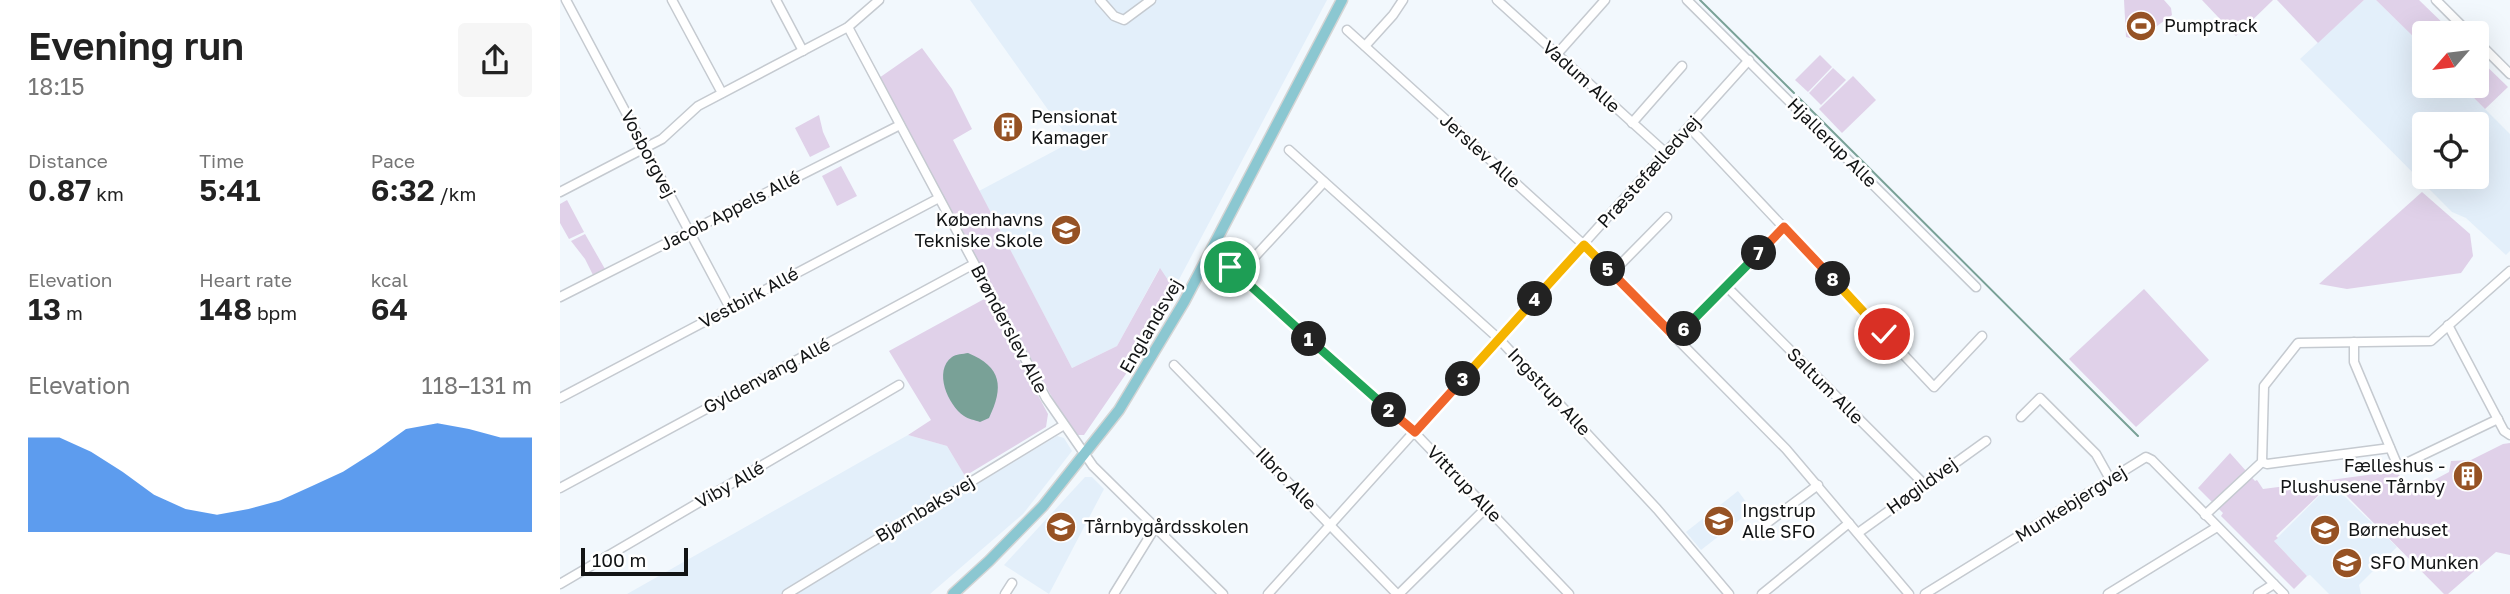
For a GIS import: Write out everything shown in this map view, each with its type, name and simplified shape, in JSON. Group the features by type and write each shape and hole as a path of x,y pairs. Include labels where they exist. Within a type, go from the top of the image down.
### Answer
{"main road":[{"name":"Englandsvej","path":"953,594 1042,506 1119,410 1162,341 1342,0"}],"street":[{"name":"Vosborgvej","path":"566,0 730,308"},
{"path":"672,0 722,93"},
{"path":"776,0 803,51"},
{"path":"561,188 662,139 698,106 848,27 878,0"},
{"path":"1100,0 1118,20 1124,20 1151,0"},
{"path":"1365,46 1404,0"},
{"name":"Vadum Alle","path":"1497,0 1666,153"},
{"path":"1557,54 1605,0"},
{"name":"Hjallerup Alle","path":"1687,0 1976,287"},
{"path":"2436,0 2457,21"},
{"name":"Brønderslev Alle","path":"848,27 1046,398 1093,466 1223,594"},
{"name":"Jerslev Alle","path":"1347,30 1612,273 1786,449 1909,594"},
{"path":"2489,53 2510,74"},
{"name":"Præstefælledvej","path":"1268,594 1749,60"},
{"path":"1632,123 1682,66"},
{"name":"Jacob Appels Allé","path":"560,297 900,125"},
{"path":"1689,127 1934,387 1982,336"},
{"name":"Ingstrup Alle","path":"1289,150 1499,339 1657,509 1729,594"},
{"path":"1237,276 1324,182"},
{"name":"Vestbirk Allé","path":"560,398 939,198"},
{"path":"1612,273 1667,218"},
{"path":"1675,337 1784,227"},
{"name":"Gyldenvang Allé","path":"560,488 974,264"},
{"name":"Vittrup Alle","path":"1230,267 1415,432 1569,594"},
{"path":"2205,515 2262,462 2263,386 2298,343 2431,341 2510,271"},
{"name":"Saltum Alle","path":"1727,287 1924,484"},
{"path":"2448,325 2504,432 2510,435"},
{"path":"2354,342 2354,362 2394,460 2402,465 2498,419"},
{"name":"Ilbro Alle","path":"1174,365 1398,594"},
{"name":"Viby Allé","path":"560,584 899,386"},
{"path":"2021,417 2040,398 2096,454 2110,479"},
{"name":"Bjørnbaksvej","path":"787,594 1064,425"},
{"name":"Høgildvej","path":"1858,533 1986,441"},
{"path":"2262,462 2266,464 2390,448"},
{"name":"Munkebjergvej","path":"1925,594 2146,457 2284,594"},
{"path":"1767,523 1818,485"},
{"path":"1398,594 1486,508"},
{"path":"1762,594 1849,523"},
{"path":"1114,594 1156,526"},
{"path":"2108,594 2217,527"},
{"path":"1005,594 1012,583"},
{"path":"2258,594 2274,584"}],"shaded area":[{"path":"970,0 1327,0 1174,289 1159,269 1117,346 1072,368 979,191 1071,142"},
{"name":"Pumptrack","path":"2124,0 2164,0 2171,8 2172,15 2138,40 2126,37"},
{"path":"2202,0 2273,0 2236,36"},
{"path":"2277,0 2364,0 2318,43"},
{"path":"2364,0 2376,0 2412,35 2412,98 2474,98 2488,112 2412,112 2412,172 2300,59"},
{"path":"2376,0 2419,0 2441,21 2412,21 2412,35"},
{"path":"922,48 952,89 972,129 953,140 1072,368 1117,346 1160,268 1174,289 1130,368 1084,435 1076,435 1066,423 879,78"},
{"path":"1820,55 1832,67 1808,92 1795,80"},
{"path":"1833,68 1846,80 1821,105 1809,93"},
{"path":"2489,69 2508,87 2485,109 2474,98 2489,98"},
{"path":"1853,76 1876,100 1842,133 1819,109"},
{"path":"2489,113 2510,134 2510,251 2506,255 2466,218 2452,212 2429,189 2489,189"},
{"path":"819,115 830,147 810,157 795,128"},
{"path":"841,166 857,196 837,206 822,176"},
{"path":"2422,192 2470,234 2473,256 2461,273 2347,289 2319,284"},
{"path":"567,200 584,232 569,239 560,223 560,204"},
{"path":"585,234 605,269 593,275 571,241"},
{"path":"2144,289 2209,360 2136,427 2069,359"},
{"path":"986,298 1048,414 1046,427 965,476 947,446 908,435 931,420 889,351"},
{"path":"968,353 988,365 997,379 994,407 989,418 980,422 958,411 948,396 943,379 946,363 952,357"},
{"path":"908,435 947,446 972,487 1057,436 1064,438 1072,451 1023,514 930,594 627,594"},
{"path":"2510,443 2510,555 2496,552 2448,594 2444,594 2342,491 2323,491 2276,536 2278,538 2274,541 2307,576 2294,589 2221,516 2223,513 2198,488 2230,453 2263,489 2397,471 2410,493 2449,472 2451,461 2471,460"},
{"name":"Tårnbygårdsskolen","path":"1085,477 1092,477 1104,489 1049,594 1004,565"},
{"name":"Ingstrup Alle SFO","path":"1738,491 1752,510 1701,550 1686,532"},
{"path":"2323,492 2341,493 2397,547 2359,585 2361,594 2329,594 2310,575 2307,576 2274,541"}],"waterway":[{"path":"1700,0 1794,93"},
{"path":"1798,97 2138,436"}],"place":[{"name":"Pumptrack","path":"2141,26"},
{"name":"Pensionat Kamager","path":"1008,127"},
{"name":"Københavns Tekniske Skole","path":"1066,230"},
{"name":"Fælleshus - Plushusene Tårnby","path":"2468,476"},
{"name":"Ingstrup Alle SFO","path":"1719,521"},
{"name":"Tårnbygårdsskolen","path":"1061,527"},
{"name":"Børnehuset","path":"2325,530"},
{"name":"SFO Munken","path":"2347,563"}],"route":[{"path":"1230,267 1415,432 1584,245 1675,337 1784,227 1884,334"}]}
